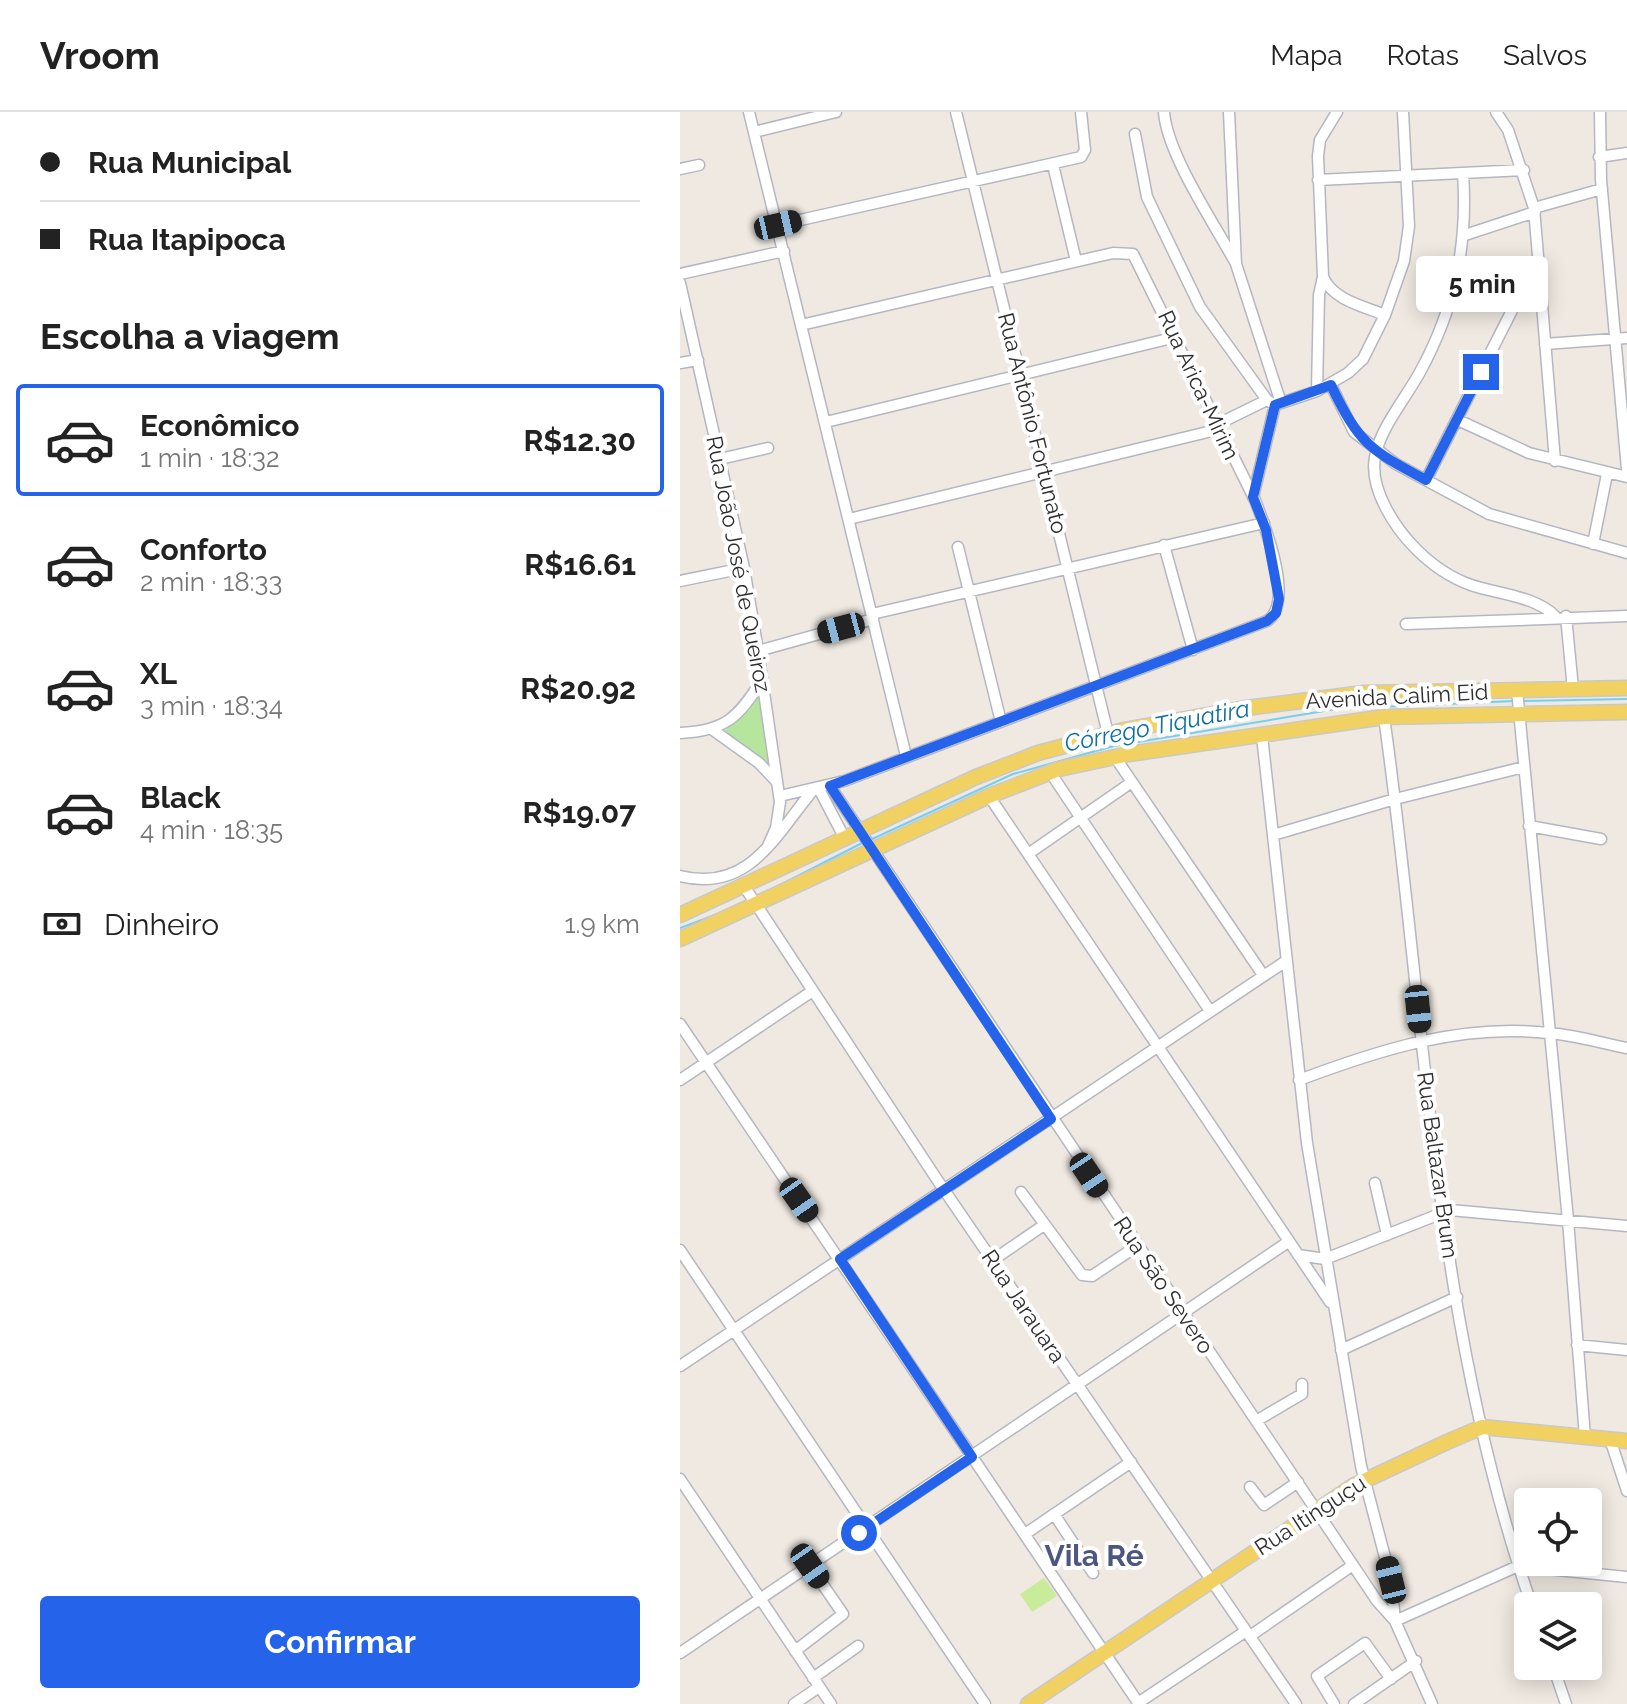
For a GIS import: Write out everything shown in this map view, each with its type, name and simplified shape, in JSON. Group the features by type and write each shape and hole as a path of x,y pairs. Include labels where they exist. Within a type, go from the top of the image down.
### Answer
{"main road":[{"name":"Avenida Calim Eid","path":"680,915 744,886 860,841 1050,772 1115,757 1384,717 1518,701 1573,689 1627,688"},
{"name":"Avenida Calim Eid","path":"680,939 756,907 860,841 1002,766 1108,734 1246,708 1364,693 1518,701 1627,712"},
{"name":"Rua Itinguçu","path":"1028,1704 1365,1478 1482,1427 1627,1441"}],"street":[{"path":"749,112 906,756"},
{"path":"754,132 836,112"},
{"name":"Rua Antônio Fortunato","path":"956,112 1108,734"},
{"path":"778,225 1053,165 1084,154 1081,112"},
{"path":"1164,112 1169,135 1187,174 1236,264"},
{"path":"1229,112 1236,264 1274,402 1253,497"},
{"path":"1317,391 1319,295 1323,277 1318,180 1320,140 1337,112"},
{"path":"849,519 1219,426 1274,402 1331,385 1363,359 1385,315 1407,245 1403,112"},
{"path":"1496,112 1508,130 1524,170 1534,210 1555,461"},
{"path":"1600,112 1602,189 1622,339 1627,469"},
{"path":"1135,134 1150,205 1200,307 1274,402"},
{"path":"1599,157 1627,153"},
{"path":"680,169 699,165"},
{"path":"1053,165 1076,261"},
{"path":"1318,180 1524,170"},
{"path":"1463,173 1465,235 1441,325 1376,452 1374,466 1390,516 1416,550 1458,580 1543,606 1561,616"},
{"path":"1465,235 1602,189"},
{"path":"680,274 784,251"},
{"name":"Rua Arica-Mirim","path":"780,796 821,788 1267,621 1276,613 1278,585 1264,523 1253,497 1133,254 1124,251 1076,261 801,325"},
{"path":"1426,480 1539,259"},
{"path":"1323,277 1328,288 1339,296 1385,315"},
{"name":"Rua João José de Queiroz","path":"680,283 744,568 758,651 780,796 779,819 768,846"},
{"path":"1517,299 1542,301"},
{"path":"826,422 1176,337"},
{"path":"1545,344 1622,339"},
{"path":"680,363 698,360"},
{"path":"1331,385 1354,432 1376,452 1489,514 1626,552"},
{"path":"1458,420 1529,453 1627,477"},
{"path":"720,459 768,448"},
{"path":"1593,544 1607,474"},
{"path":"758,651 969,591 1264,523"},
{"path":"1164,545 1193,650"},
{"path":"958,547 1001,722"},
{"path":"680,581 744,568"},
{"path":"1561,616 1573,689"},
{"path":"1406,624 1627,616"},
{"path":"680,733 713,730 742,709 762,680"},
{"path":"1518,701 1568,1220 1585,1437"},
{"name":"Rua Baltazar Brum","path":"1384,717 1441,1212 1482,1427 1514,1551"},
{"path":"713,730 759,763 778,784"},
{"path":"1262,736 1299,1080 1332,1305 1365,1478 1391,1580 1395,1621 1416,1661 1432,1704"},
{"path":"1115,757 1263,975"},
{"path":"1273,835 1395,799 1524,767"},
{"path":"1050,772 1210,1011"},
{"path":"1028,854 1132,782"},
{"path":"680,876 709,881 727,879 745,869 821,788"},
{"name":"Rua São Severo","path":"821,788 1051,1119 1353,1565 1395,1621"},
{"path":"989,796 1332,1305"},
{"path":"1529,826 1601,839"},
{"name":"Rua Jarauara","path":"744,886 811,992 1296,1704"},
{"path":"680,1366 1286,961"},
{"path":"680,1080 811,992"},
{"path":"680,1024 1138,1704 1353,1565"},
{"path":"1299,1080 1394,1045 1421,1040 1548,1032 1627,1048"},
{"path":"1375,1183 1387,1235"},
{"path":"1021,1192 1077,1271 1087,1277 1137,1246"},
{"path":"1296,1254 1325,1259 1441,1212 1454,1210 1627,1226"},
{"path":"993,1260 1044,1225"},
{"path":"680,1653 1288,1242"},
{"path":"680,1250 985,1704"},
{"path":"1341,1350 1457,1297"},
{"path":"1577,1345 1627,1350"},
{"path":"1256,1421 1302,1394 1302,1384"},
{"path":"1610,1439 1627,1491"},
{"path":"1025,1534 1131,1462"},
{"path":"680,1479 831,1704"},
{"path":"1250,1487 1264,1505 1298,1482"},
{"path":"1054,1514 1093,1573"},
{"path":"795,1651 843,1614 810,1566"},
{"path":"1395,1621 1514,1568"},
{"path":"1602,1574 1627,1577"},
{"path":"1334,1704 1317,1676 1366,1643 1391,1679"},
{"path":"794,1704 858,1646"},
{"path":"1354,1704 1416,1661"},
{"path":"1558,1680 1566,1704"}],"green space":[{"path":"759,694 768,763 724,732"},
{"path":"1044,1578 1057,1596 1032,1612 1020,1594"}],"waterway":[{"name":"Córrego Tiquatira","path":"1524,701 1627,699"},
{"name":"Córrego Tiquatira","path":"870,840 1013,774 1114,746 1336,709 1514,701"},
{"name":"Córrego Tiquatira","path":"780,885 864,842"},
{"name":"Córrego Tiquatira","path":"680,928 720,913"}],"district":[{"name":"Vila Ré","path":"1094,1556"}],"route":[{"path":"859,1533 972,1457 840,1259 1051,1119 830,786 1267,621 1279,607 1276,571 1266,530 1253,497 1275,405 1331,385 1354,432 1376,452 1426,480 1481,372"}]}
